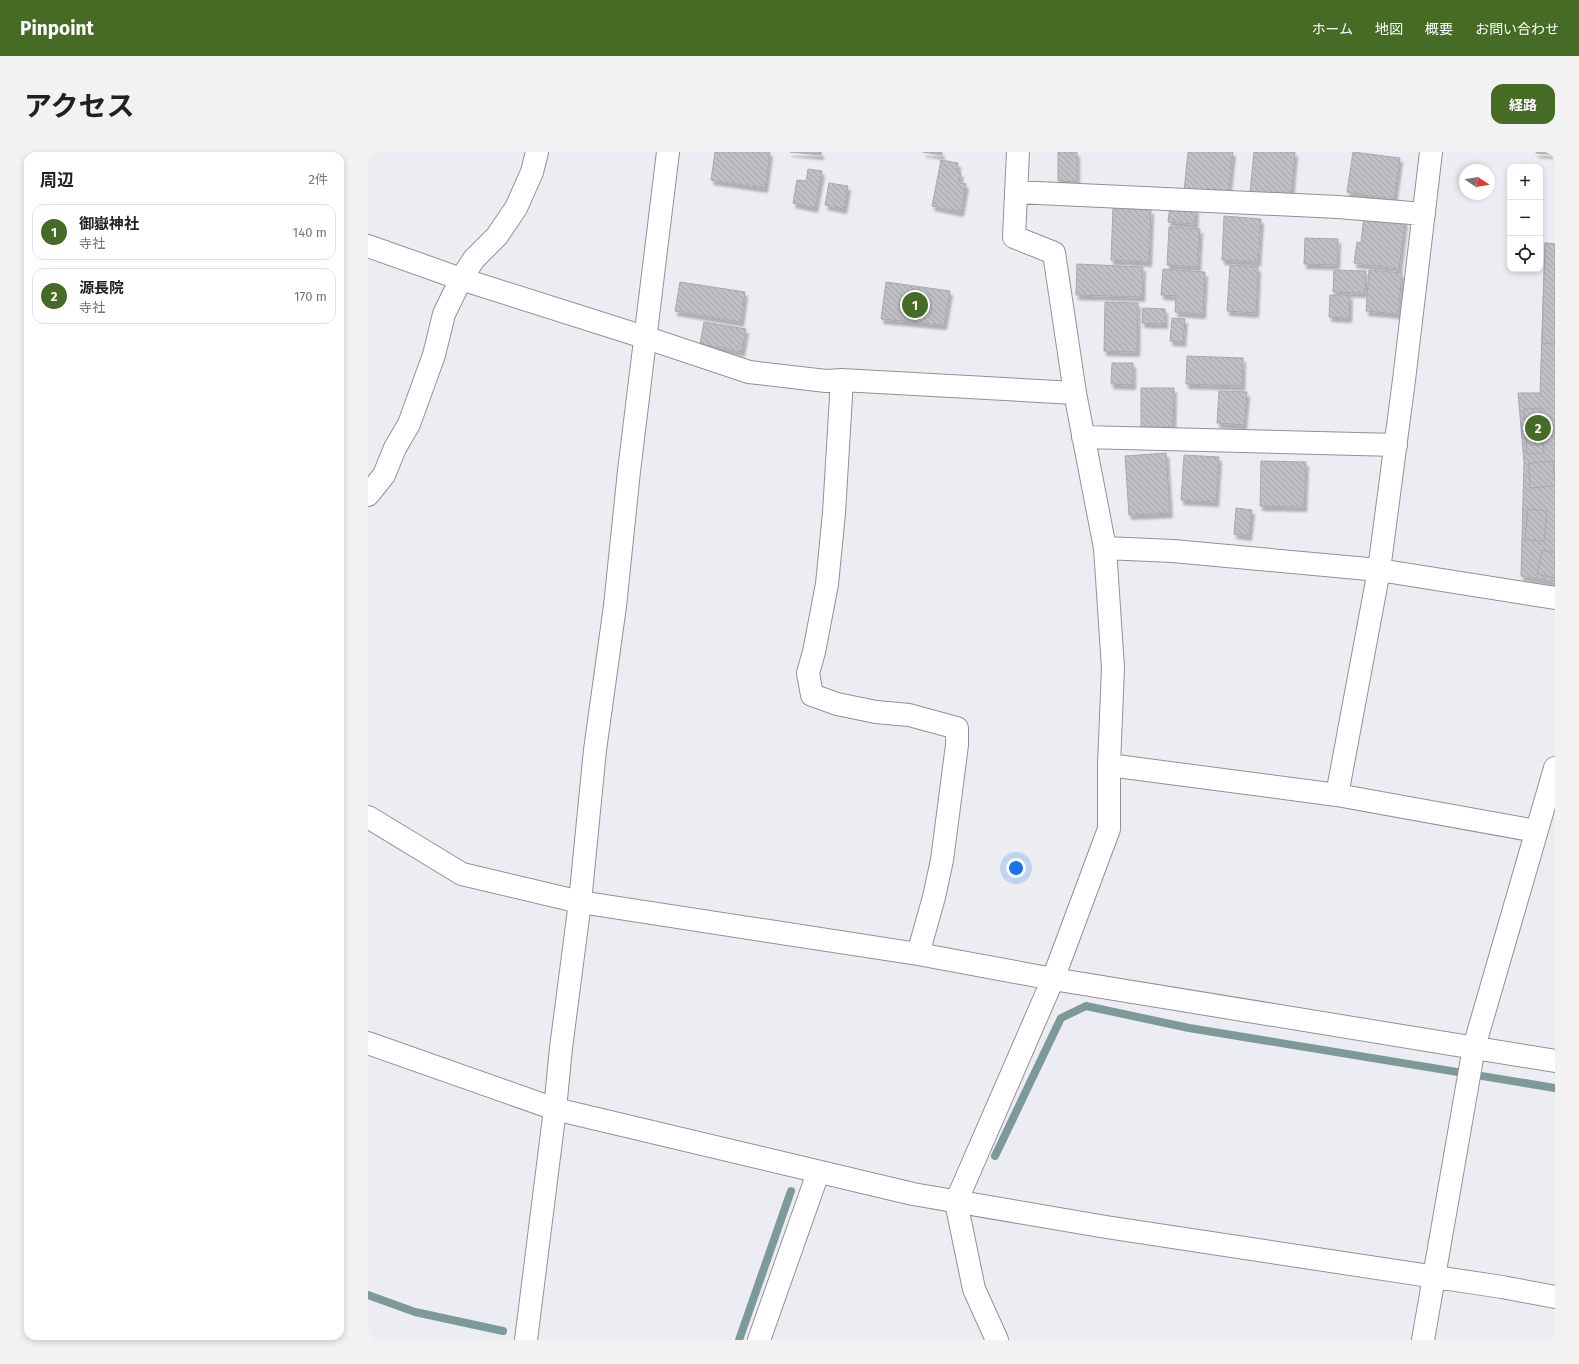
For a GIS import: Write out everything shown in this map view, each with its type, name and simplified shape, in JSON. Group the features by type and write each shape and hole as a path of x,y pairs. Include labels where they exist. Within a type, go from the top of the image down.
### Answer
{"street":[{"path":"368,496 384,475 395,448 409,424 434,355 444,314 461,280 474,259 496,236 516,208 532,172 537,152"},
{"path":"526,1340 555,1109 560,1048 580,902 595,750 615,606 644,338 668,152"},
{"path":"997,1340 974,1289 956,1202 1053,979 1109,829 1109,765 1113,668 1105,548 1074,393 1054,253 1014,237 1018,152"},
{"path":"1337,795 1379,570 1396,445 1430,152"},
{"path":"1016,192 1338,207 1424,214"},
{"path":"368,246 461,280 749,372 826,381 842,380 1074,393"},
{"path":"842,380 834,514 827,584 814,652 808,673 812,695 837,704 876,712 909,715 957,728 957,745 942,860 934,897 918,954"},
{"path":"1083,437 1396,445"},
{"path":"1105,548 1173,551 1379,570 1555,598"},
{"path":"1109,765 1337,795 1536,831"},
{"path":"1423,1340 1474,1047 1555,768"},
{"path":"368,817 462,874 580,902 918,954 1053,979 1555,1061"},
{"path":"368,1043 555,1109 768,1159 818,1173 913,1194 1106,1228 1433,1278 1502,1287 1555,1297"},
{"path":"759,1340 818,1173"}],"building":[{"path":"715,152 770,152 765,188 711,180"},
{"path":"790,152 821,152 821,155"},
{"path":"923,152 942,152 942,155"},
{"path":"1058,152 1077,152 1077,182 1058,181"},
{"path":"1188,152 1233,152 1228,196 1184,191"},
{"path":"1254,152 1295,152 1291,196 1250,192"},
{"path":"1353,152 1400,158 1394,200 1347,192"},
{"path":"1551,152 1551,154 1536,153"},
{"path":"941,160 958,163 957,172 961,173 959,182 966,184 961,212 932,206"},
{"path":"808,169 822,171 815,208 793,203 797,180 806,181"},
{"path":"829,183 848,186 844,209 825,205"},
{"path":"1170,206 1196,208 1195,224 1168,222"},
{"path":"1113,208 1151,210 1149,262 1111,260"},
{"path":"1364,215 1405,220 1399,269 1354,263 1357,242 1361,243"},
{"path":"1224,216 1261,219 1258,262 1222,260"},
{"path":"1169,227 1200,229 1198,267 1167,265"},
{"path":"1305,238 1338,239 1337,265 1304,264"},
{"path":"1545,243 1555,244 1555,582 1521,576 1524,462 1518,393 1540,393"},
{"path":"1545,243 1555,244 1555,344 1542,343"},
{"path":"1077,264 1143,267 1142,297 1076,295"},
{"path":"1230,265 1258,267 1256,313 1227,311"},
{"path":"1163,269 1205,272 1203,314 1175,312 1176,296 1161,295"},
{"path":"1334,270 1366,271 1365,293 1333,292"},
{"path":"1369,270 1402,273 1398,314 1366,311"},
{"path":"680,282 745,292 741,322 675,311"},
{"path":"886,282 950,291 944,325 881,319"},
{"path":"1330,295 1350,295 1349,318 1329,317"},
{"path":"1105,302 1138,303 1137,352 1104,351"},
{"path":"1143,308 1165,309 1165,324 1142,323"},
{"path":"1172,318 1185,319 1183,342 1170,341"},
{"path":"704,322 746,329 742,352 700,344"},
{"path":"1187,356 1243,358 1242,386 1186,384"},
{"path":"1112,363 1133,363 1133,385 1111,384"},
{"path":"1141,388 1174,388 1173,427 1141,427"},
{"path":"1219,391 1247,392 1244,425 1217,423"},
{"path":"1542,408 1544,453 1527,454 1524,409"},
{"path":"1166,453 1170,513 1129,515 1125,456"},
{"path":"1184,455 1219,457 1216,502 1181,500"},
{"path":"1261,461 1306,462 1304,507 1260,506"},
{"path":"1553,461 1555,486 1530,488 1529,463"},
{"path":"1236,508 1252,510 1249,536 1234,534"},
{"path":"1528,509 1547,511 1544,541 1525,540"},
{"path":"1542,550 1555,553 1555,578 1537,574"}],"waterway":[{"path":"995,1156 1061,1018 1086,1006 1189,1028 1555,1088"},
{"path":"739,1340 791,1191"},
{"path":"368,1295 415,1312 503,1331"}],"place":[{"name":"御嶽神社","path":"915,305"},
{"name":"源長院","path":"1538,428"}]}
